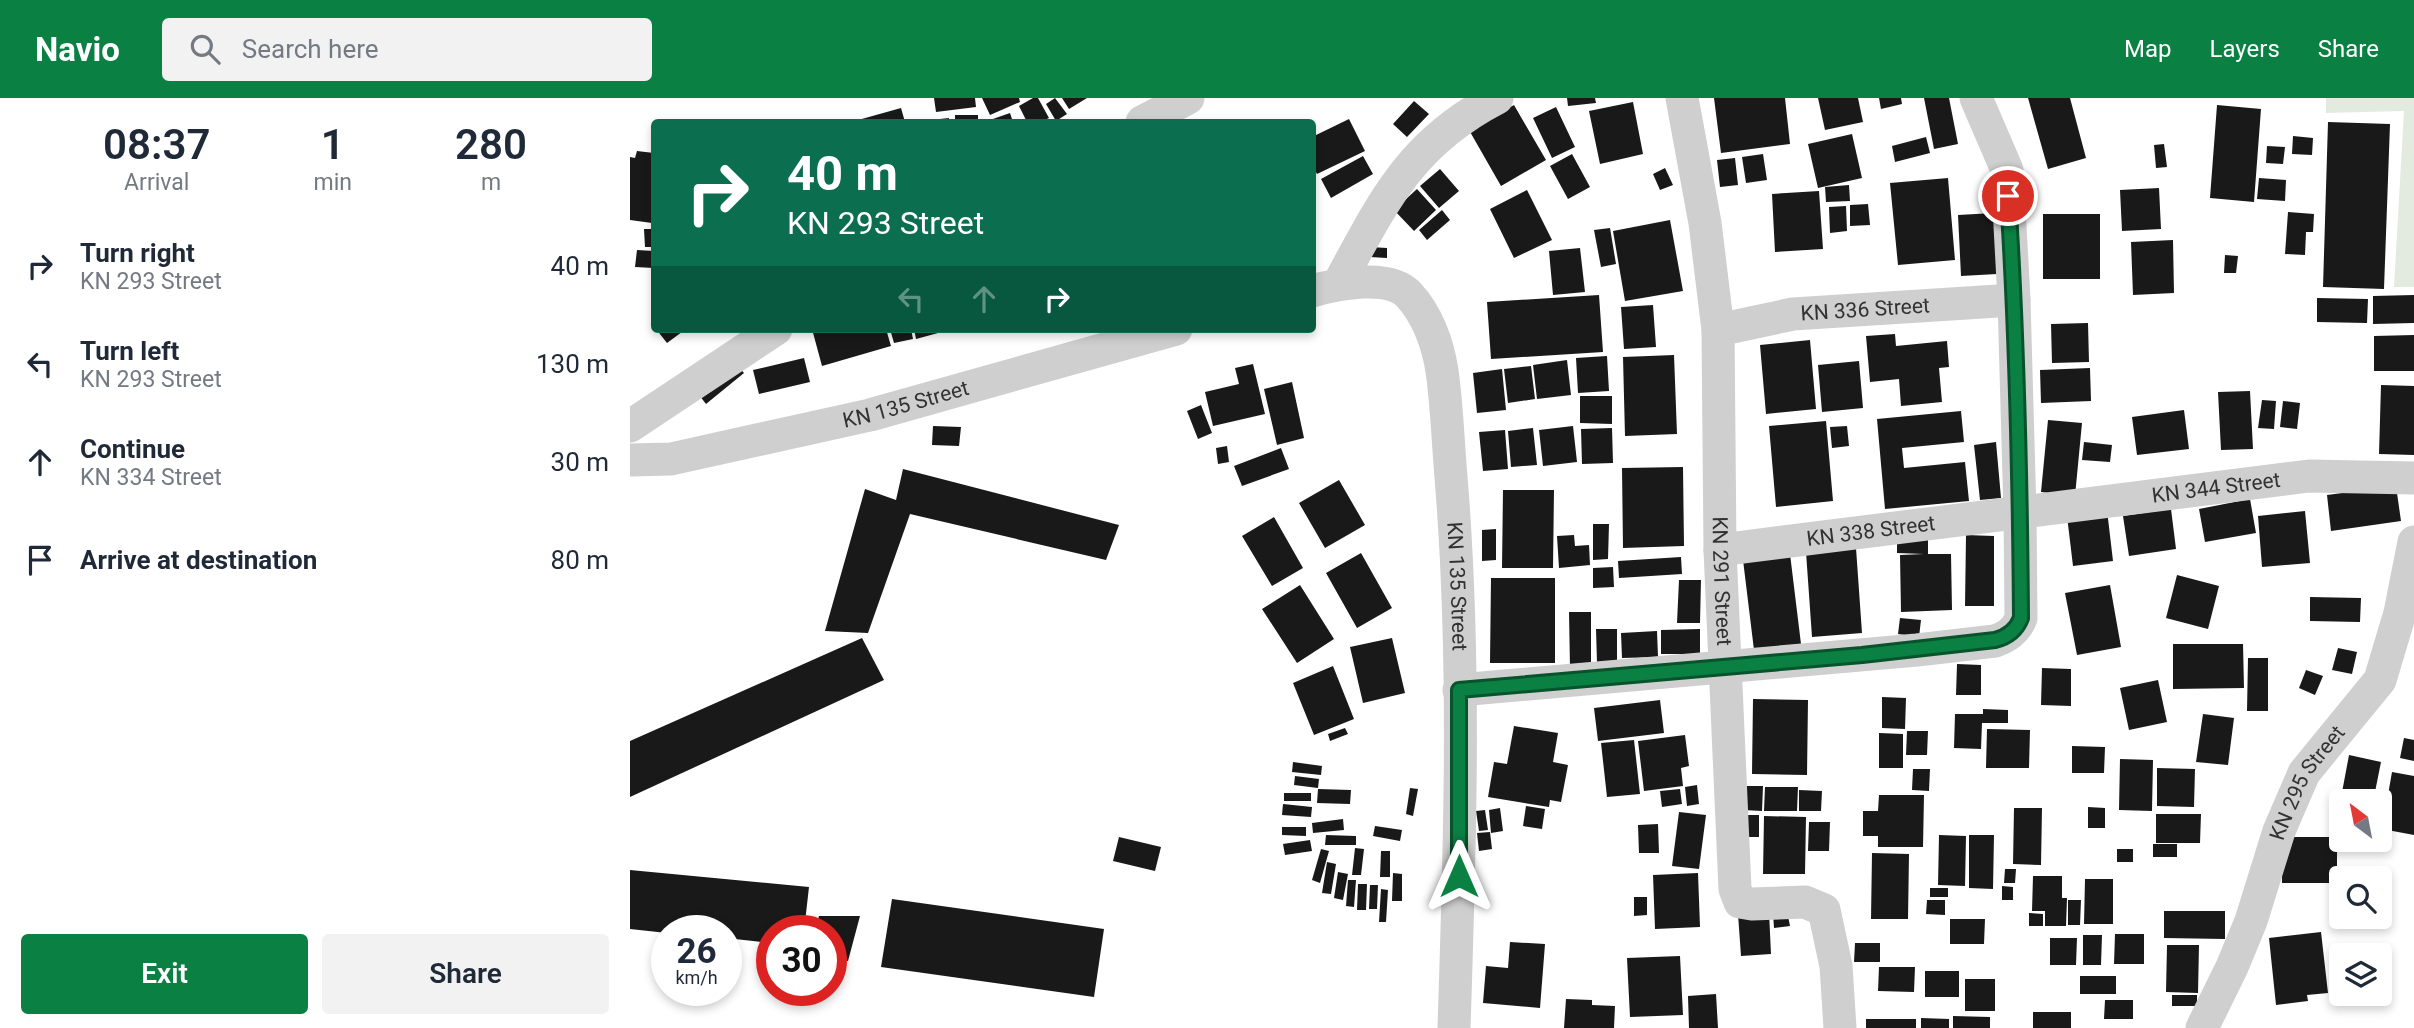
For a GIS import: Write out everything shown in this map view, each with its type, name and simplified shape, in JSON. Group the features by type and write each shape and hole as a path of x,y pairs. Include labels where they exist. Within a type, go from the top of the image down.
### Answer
{"street":[{"path":"1148,119 1188,98"},
{"path":"1326,287 1386,197 1413,162 1440,135 1476,109 1497,98"},
{"name":"KN 291 Street","path":"1682,98 1705,223 1718,330 1720,550 1734,889 1741,902 1805,902 1824,910 1836,966 1840,1028"},
{"path":"1459,690 1917,650 1995,640 2015,630 2021,618 2020,513 2007,170 1976,98"},
{"name":"KN 135 Street","path":"1326,287 1386,283 1407,292 1425,314 1442,369 1457,558 1459,876 1454,1028"},
{"name":"KN 336 Street","path":"1718,330 1793,314 2014,300"},
{"path":"630,426 770,333"},
{"name":"KN 135 Street","path":"630,460 671,459 870,415 1162,333"},
{"name":"KN 344 Street","path":"2020,513 2309,475 2414,478"},
{"name":"KN 338 Street","path":"1720,550 2020,513"},
{"name":"KN 295 Street","path":"2202,1028 2232,967 2278,831 2304,773 2380,680 2400,613 2414,542"}],"shaded area":[{"path":"2326,98 2414,98 2414,287 2394,287 2404,111 2326,113"}],"building":[{"path":"934,98 975,98 976,107 936,112"},
{"path":"982,98 1019,98 1020,102 990,115"},
{"path":"1038,98 1049,118 1026,119 1019,106"},
{"path":"1055,98 1067,114 1055,119 1046,104"},
{"path":"1062,98 1087,98 1069,109"},
{"path":"1567,98 1595,98 1596,103 1568,106"},
{"path":"1714,98 1785,98 1790,144 1721,153"},
{"path":"1818,98 1858,98 1863,122 1825,130"},
{"path":"1879,98 1901,98 1902,104 1881,109"},
{"path":"1924,98 1949,98 1958,144 1934,149"},
{"path":"2028,98 2070,98 2086,158 2048,169"},
{"path":"1414,101 1429,114 1407,137 1393,124"},
{"path":"1633,102 1643,154 1600,164 1589,111"},
{"path":"1514,105 1546,160 1501,186 1469,130"},
{"path":"2217,105 2261,109 2254,202 2210,198"},
{"path":"1556,107 1575,147 1552,158 1533,118"},
{"path":"901,108 904,119 862,119"},
{"path":"1010,113 1012,119 993,119"},
{"path":"955,115 978,115 978,119 955,119"},
{"path":"1349,119 1365,151 1317,174 1316,135"},
{"path":"2328,122 2390,124 2384,289 2323,287"},
{"path":"1852,134 1862,178 1818,188 1808,144"},
{"path":"2293,136 2313,138 2312,155 2292,154"},
{"path":"1926,137 1930,153 1895,162 1892,146"},
{"path":"2164,144 2167,167 2156,168 2154,145"},
{"path":"2267,146 2285,147 2283,164 2266,163"},
{"path":"637,151 651,153 651,223 630,220 630,157 635,158"},
{"path":"1572,154 1590,187 1568,199 1550,166"},
{"path":"1763,154 1767,180 1746,183 1742,157"},
{"path":"1363,156 1373,174 1331,198 1321,179"},
{"path":"1735,158 1738,185 1720,187 1717,160"},
{"path":"1665,168 1673,185 1660,190 1653,174"},
{"path":"1440,169 1459,191 1439,208 1420,186"},
{"path":"1948,178 1955,260 1898,265 1890,183"},
{"path":"2259,178 2286,180 2285,201 2257,199"},
{"path":"1849,185 1850,201 1826,202 1825,187"},
{"path":"2159,188 2161,229 2122,231 2120,190"},
{"path":"1417,189 1436,210 1414,231 1394,210"},
{"path":"1527,190 1552,240 1514,258 1490,209"},
{"path":"1819,191 1823,249 1775,252 1772,194"},
{"path":"1868,204 1870,225 1850,226 1850,205"},
{"path":"1846,206 1847,231 1830,233 1829,207"},
{"path":"1442,210 1450,220 1427,240 1419,230"},
{"path":"2288,212 2314,214 2313,232 2306,232 2305,255 2285,254"},
{"path":"1994,213 1997,274 1961,276 1958,215"},
{"path":"2043,214 2100,214 2100,279 2043,279"},
{"path":"1670,220 1683,291 1625,301 1613,231"},
{"path":"1610,228 1616,264 1601,267 1594,230"},
{"path":"644,229 651,229 651,247 645,247"},
{"path":"2173,240 2174,293 2133,295 2131,242"},
{"path":"1370,247 1387,248 1387,258 1370,257"},
{"path":"1580,248 1585,292 1553,295 1549,251"},
{"path":"637,250 651,251 651,268 635,267"},
{"path":"2225,255 2238,256 2236,273 2224,273"},
{"path":"1599,295 1603,352 1491,359 1487,302"},
{"path":"2414,295 2414,323 2373,324 2373,296"},
{"path":"2317,298 2368,299 2367,323 2317,322"},
{"path":"1653,305 1656,347 1624,349 1621,307"},
{"path":"2088,323 2089,362 2052,363 2051,324"},
{"path":"659,333 681,333 667,343"},
{"path":"813,333 887,333 891,346 822,366"},
{"path":"891,333 912,333 913,339 894,343"},
{"path":"915,333 938,333 916,339"},
{"path":"1895,334 1896,346 1947,341 1949,367 1939,368 1942,402 1901,406 1899,379 1870,382 1866,336"},
{"path":"2414,335 2414,371 2374,371 2374,336"},
{"path":"1810,340 1816,409 1766,414 1760,345"},
{"path":"1674,355 1677,434 1625,436 1623,357"},
{"path":"1607,356 1609,391 1578,393 1576,358"},
{"path":"804,358 810,382 759,394 753,370"},
{"path":"1567,360 1571,395 1537,399 1533,365"},
{"path":"733,361 744,373 706,404 696,391"},
{"path":"1859,361 1863,408 1822,412 1818,365"},
{"path":"1253,364 1265,414 1213,426 1205,392 1239,384 1235,368"},
{"path":"1531,366 1535,399 1508,403 1504,369"},
{"path":"2090,368 2091,401 2041,403 2040,370"},
{"path":"1502,369 1506,410 1477,413 1473,373"},
{"path":"1292,382 1304,438 1277,445 1264,389"},
{"path":"2381,385 2414,386 2414,455 2379,454"},
{"path":"2250,391 2253,449 2221,450 2218,392"},
{"path":"1580,396 1612,396 1612,424 1580,423"},
{"path":"2262,400 2276,401 2274,429 2258,428"},
{"path":"2283,401 2300,403 2297,429 2280,427"},
{"path":"1201,405 1212,433 1198,439 1187,411"},
{"path":"2184,410 2189,449 2137,455 2132,417"},
{"path":"1961,411 1964,442 1902,448 1904,468 1965,462 1969,501 1885,509 1877,419"},
{"path":"2048,420 2082,423 2075,496 2041,492"},
{"path":"1826,421 1833,501 1776,507 1769,426"},
{"path":"933,426 961,427 959,446 932,445"},
{"path":"1573,426 1577,462 1543,466 1539,430"},
{"path":"1847,426 1849,446 1832,448 1830,427"},
{"path":"1533,428 1537,465 1511,467 1508,431"},
{"path":"1612,428 1613,463 1582,464 1581,429"},
{"path":"1505,430 1508,469 1483,471 1479,432"},
{"path":"1996,442 2001,498 1980,500 1974,445"},
{"path":"2084,442 2112,445 2110,462 2082,460"},
{"path":"1227,446 1229,462 1218,464 1216,448"},
{"path":"1281,448 1289,469 1242,486 1234,466"},
{"path":"1683,467 1684,546 1623,548 1622,468"},
{"path":"903,469 1119,525 1106,560 910,514 868,633 825,631 865,489 896,500"},
{"path":"1339,480 1365,525 1325,548 1299,503"},
{"path":"2396,486 2401,521 2331,531 2327,495"},
{"path":"1503,490 1554,490 1553,568 1502,568"},
{"path":"2250,499 2256,533 2205,542 2199,509"},
{"path":"2171,509 2176,549 2129,556 2123,516"},
{"path":"2107,510 2113,561 2073,566 2067,516"},
{"path":"2305,511 2310,563 2262,567 2258,516"},
{"path":"1274,517 1303,568 1272,586 1242,536"},
{"path":"1593,524 1609,524 1608,559 1593,560"},
{"path":"1496,529 1496,560 1482,561 1482,530"},
{"path":"1574,535 1575,546 1589,545 1590,565 1559,568 1557,536"},
{"path":"1897,535 1928,535 1928,554 1951,554 1952,610 1901,612 1900,555 1924,554 1897,553"},
{"path":"1966,535 1994,536 1994,606 1965,606"},
{"path":"1856,548 1862,633 1812,637 1806,552"},
{"path":"1361,553 1392,608 1357,628 1326,573"},
{"path":"1790,554 1801,644 1754,650 1743,560"},
{"path":"1681,557 1682,574 1619,578 1618,561"},
{"path":"1613,567 1614,587 1593,588 1593,568"},
{"path":"2177,575 2219,586 2208,629 2166,618"},
{"path":"1491,578 1555,578 1555,663 1490,663"},
{"path":"1679,580 1701,580 1700,623 1677,623"},
{"path":"1300,585 1334,639 1297,663 1262,609"},
{"path":"2110,585 2121,647 2077,655 2065,593"},
{"path":"2310,597 2361,598 2360,622 2310,621"},
{"path":"1569,612 1591,612 1591,668 1570,669"},
{"path":"1900,618 1921,620 1919,637 1898,634"},
{"path":"1596,629 1617,629 1617,662 1597,663"},
{"path":"1700,629 1700,654 1661,654 1661,630"},
{"path":"1657,631 1658,657 1622,658 1621,633"},
{"path":"862,638 884,680 630,797 630,741"},
{"path":"1392,638 1405,693 1363,703 1350,647"},
{"path":"2173,644 2243,644 2244,688 2173,689"},
{"path":"2338,648 2357,652 2352,674 2332,670"},
{"path":"2248,658 2268,658 2268,711 2247,711"},
{"path":"1957,664 1981,665 1981,695 1956,695"},
{"path":"1333,666 1354,719 1314,735 1293,683"},
{"path":"2042,668 2071,669 2071,706 2041,705"},
{"path":"2306,670 2323,676 2315,695 2299,688"},
{"path":"2158,680 2167,722 2129,730 2120,688"},
{"path":"1882,697 1906,698 1905,729 1882,728"},
{"path":"1753,699 1808,700 1807,775 1752,774"},
{"path":"1660,700 1664,733 1598,741 1594,708"},
{"path":"1983,709 2008,710 2008,723 1982,723 1981,749 1954,748 1955,714 1983,714"},
{"path":"2203,714 2234,718 2228,765 2196,762"},
{"path":"1514,726 1558,733 1553,762 1568,765 1561,802 1550,800 1549,807 1488,797 1494,762 1507,764"},
{"path":"1345,728 1348,734 1330,741 1328,734"},
{"path":"1987,729 2030,730 2029,768 1986,768"},
{"path":"1907,731 1928,731 1927,755 1906,755"},
{"path":"1879,733 1903,734 1903,768 1879,768"},
{"path":"1685,735 1689,766 1681,768 1683,786 1644,791 1638,741"},
{"path":"2404,738 2414,740 2414,761 2400,758"},
{"path":"1634,740 1640,794 1607,797 1601,743"},
{"path":"2072,746 2105,747 2104,773 2072,773"},
{"path":"2349,755 2381,762 2376,789 2343,789"},
{"path":"2120,759 2153,760 2152,811 2119,810"},
{"path":"1293,762 1322,766 1321,775 1292,772"},
{"path":"2157,768 2195,769 2194,807 2157,806"},
{"path":"1913,769 1930,769 1929,791 1912,790"},
{"path":"2392,772 2414,776 2414,835 2392,831 2392,789 2389,789"},
{"path":"1295,776 1319,779 1318,788 1294,785"},
{"path":"1697,785 1699,804 1687,806 1685,787"},
{"path":"1743,786 1763,786 1762,811 1743,810"},
{"path":"1765,787 1798,787 1797,811 1764,811"},
{"path":"1410,788 1418,789 1413,816 1406,814"},
{"path":"1318,789 1351,790 1350,804 1317,803"},
{"path":"1680,789 1682,804 1662,807 1660,791"},
{"path":"1799,790 1822,791 1821,811 1799,811"},
{"path":"1284,793 1311,793 1311,801 1284,801"},
{"path":"1879,795 1924,795 1923,847 1878,847 1878,836 1863,836 1863,811 1878,811"},
{"path":"1283,804 1312,807 1311,817 1282,815"},
{"path":"1526,806 1545,809 1542,829 1523,826"},
{"path":"2088,807 2105,808 2105,828 2088,828"},
{"path":"1500,808 1503,831 1491,833 1489,810"},
{"path":"2014,808 2042,808 2041,865 2013,864"},
{"path":"1485,810 1488,830 1479,831 1476,811"},
{"path":"1679,812 1706,815 1699,869 1672,866"},
{"path":"2156,814 2201,814 2200,843 2156,843"},
{"path":"1745,815 1759,815 1759,837 1745,837"},
{"path":"1764,816 1806,817 1805,874 1763,874"},
{"path":"1343,819 1344,830 1313,833 1312,823"},
{"path":"1809,822 1830,822 1829,851 1808,851"},
{"path":"1658,824 1659,853 1639,853 1638,825"},
{"path":"1375,826 1402,830 1400,841 1373,836"},
{"path":"1282,827 1306,827 1306,836 1282,835"},
{"path":"1490,832 1492,849 1479,851 1477,833"},
{"path":"1326,835 1356,836 1356,845 1325,845"},
{"path":"1939,835 1966,836 1965,886 1938,885"},
{"path":"1969,835 1994,835 1993,889 1969,888"},
{"path":"1119,837 1161,847 1155,871 1113,861"},
{"path":"2282,837 2329,837 2329,852 2337,852 2337,866 2329,866 2329,883 2282,883"},
{"path":"1310,840 1312,851 1285,855 1283,844"},
{"path":"2153,844 2177,844 2177,857 2153,857"},
{"path":"1355,848 1364,849 1361,875 1352,875"},
{"path":"1321,849 1329,851 1320,883 1312,880"},
{"path":"2117,849 2133,849 2133,862 2117,862"},
{"path":"1381,851 1390,851 1390,877 1380,877"},
{"path":"1872,853 1909,854 1908,919 1871,919"},
{"path":"1327,862 1336,864 1331,894 1322,893"},
{"path":"2005,869 2016,869 2015,883 2004,883"},
{"path":"630,870 809,887 806,915 756,915 756,941 742,940 742,915 651,915 651,931 630,929"},
{"path":"1338,872 1348,874 1343,900 1334,898"},
{"path":"1393,873 1402,874 1402,901 1392,901"},
{"path":"1698,873 1700,927 1655,929 1653,875"},
{"path":"2033,876 2062,876 2062,898 2067,898 2066,926 2045,926 2045,911 2032,911"},
{"path":"2085,879 2113,879 2113,924 2084,924"},
{"path":"1348,880 1356,880 1354,907 1346,906"},
{"path":"1358,884 1367,884 1366,910 1357,910"},
{"path":"1370,885 1378,885 1377,909 1369,909"},
{"path":"2002,886 2013,887 2013,900 2002,900"},
{"path":"1930,888 1948,888 1948,897 1930,897"},
{"path":"1381,889 1388,890 1386,922 1379,922"},
{"path":"1634,897 1647,897 1647,915 1634,916"},
{"path":"892,899 1104,929 1094,997 881,967"},
{"path":"1927,900 1945,900 1945,915 1926,914"},
{"path":"2068,900 2081,900 2080,925 2068,925"},
{"path":"1787,911 1790,926 1774,928 1773,913"},
{"path":"2164,911 2225,911 2225,939 2164,938"},
{"path":"1769,912 1771,954 1741,956 1738,914"},
{"path":"2029,913 2043,914 2043,926 2029,926"},
{"path":"847,916 860,916 848,961"},
{"path":"1950,919 1985,919 1984,944 1950,944"},
{"path":"2321,932 2328,993 2307,995 2308,1001 2276,1005 2269,938"},
{"path":"2115,934 2144,934 2144,964 2114,964"},
{"path":"2083,935 2102,935 2101,965 2083,965"},
{"path":"2050,938 2077,938 2076,965 2050,965"},
{"path":"1510,942 1545,944 1540,1008 1483,1003 1486,966 1508,968"},
{"path":"1855,943 1880,943 1880,962 1854,962"},
{"path":"2167,945 2199,945 2198,993 2166,992"},
{"path":"1680,956 1683,1015 1630,1017 1627,958"},
{"path":"1879,967 1915,967 1914,992 1878,991"},
{"path":"1925,971 1959,971 1959,997 1925,997"},
{"path":"2080,976 2116,976 2116,994 2080,994"},
{"path":"1965,979 1995,979 1995,1011 1965,1011"},
{"path":"1716,994 1718,1028 1689,1028 1688,996"},
{"path":"2172,995 2197,995 2197,1006 2172,1006"},
{"path":"1566,999 1592,1000 1592,1005 1615,1006 1614,1028 1564,1028"},
{"path":"2105,1000 2133,1000 2133,1019 2104,1019"},
{"path":"2033,1012 2071,1012 2071,1028 2033,1028"},
{"path":"1953,1016 1990,1017 1990,1028 1953,1028"},
{"path":"1921,1018 1949,1019 1949,1028 1921,1028"},
{"path":"1866,1019 1916,1019 1916,1028 1866,1028"}],"route":[{"path":"1459,876 1459,690 1917,650 1995,640 2015,630 2021,618 2020,513 2008,196"}]}
